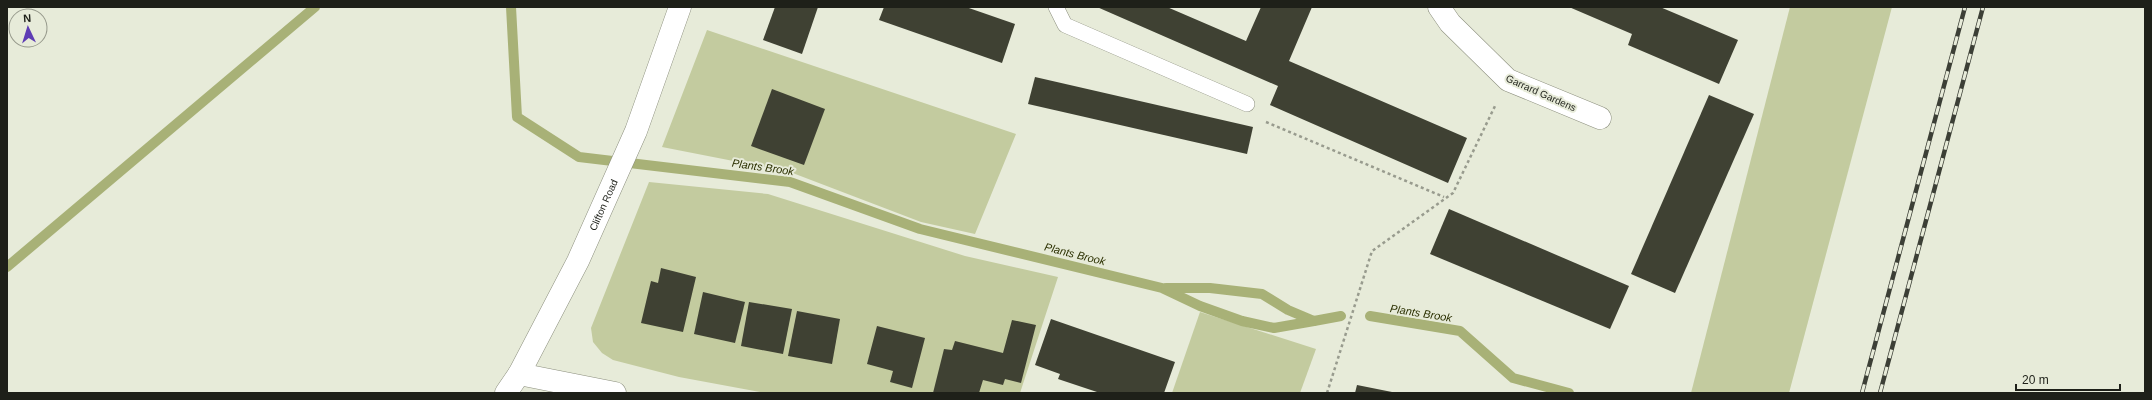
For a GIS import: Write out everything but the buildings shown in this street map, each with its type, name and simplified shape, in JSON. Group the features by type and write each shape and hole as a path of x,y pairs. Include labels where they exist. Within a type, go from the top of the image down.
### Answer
{"street":[{"name":"Clifton Road","path":"506,393 519,374 578,262 636,131 680,7"},
{"name":"Garrard Gardens","path":"1439,7 1450,23 1508,80 1600,118"},
{"path":"519,374 615,393"}],"lane":[{"path":"1056,7 1065,25 1248,104"}],"path":[{"path":"1327,393 1372,251 1444,197 1452,193 1508,80"},
{"path":"1248,104 1258,119 1444,197"}],"green space":[{"path":"1790,7 1892,7 1789,393 1691,393"},
{"path":"707,30 1016,134 975,234 921,222 790,172 662,147"},
{"path":"649,182 768,194 965,256 1058,277 1020,393 766,393 679,377 613,360 602,353 593,342 591,328"},
{"path":"1200,312 1316,349 1300,393 1172,393"}],"waterway":[{"path":"7,267 315,7"},
{"name":"Plants Brook","path":"511,7 517,117 579,157 790,182 920,229 1162,288 1200,306 1242,321 1274,328 1314,321"},
{"name":"Plants Brook","path":"1166,288 1210,288 1262,294 1288,310 1314,321 1341,316"},
{"name":"Plants Brook","path":"1370,316 1460,331 1513,378 1569,393"}],"railway":[{"path":"1862,393 1965,7"},
{"path":"1880,393 1983,7"}]}
